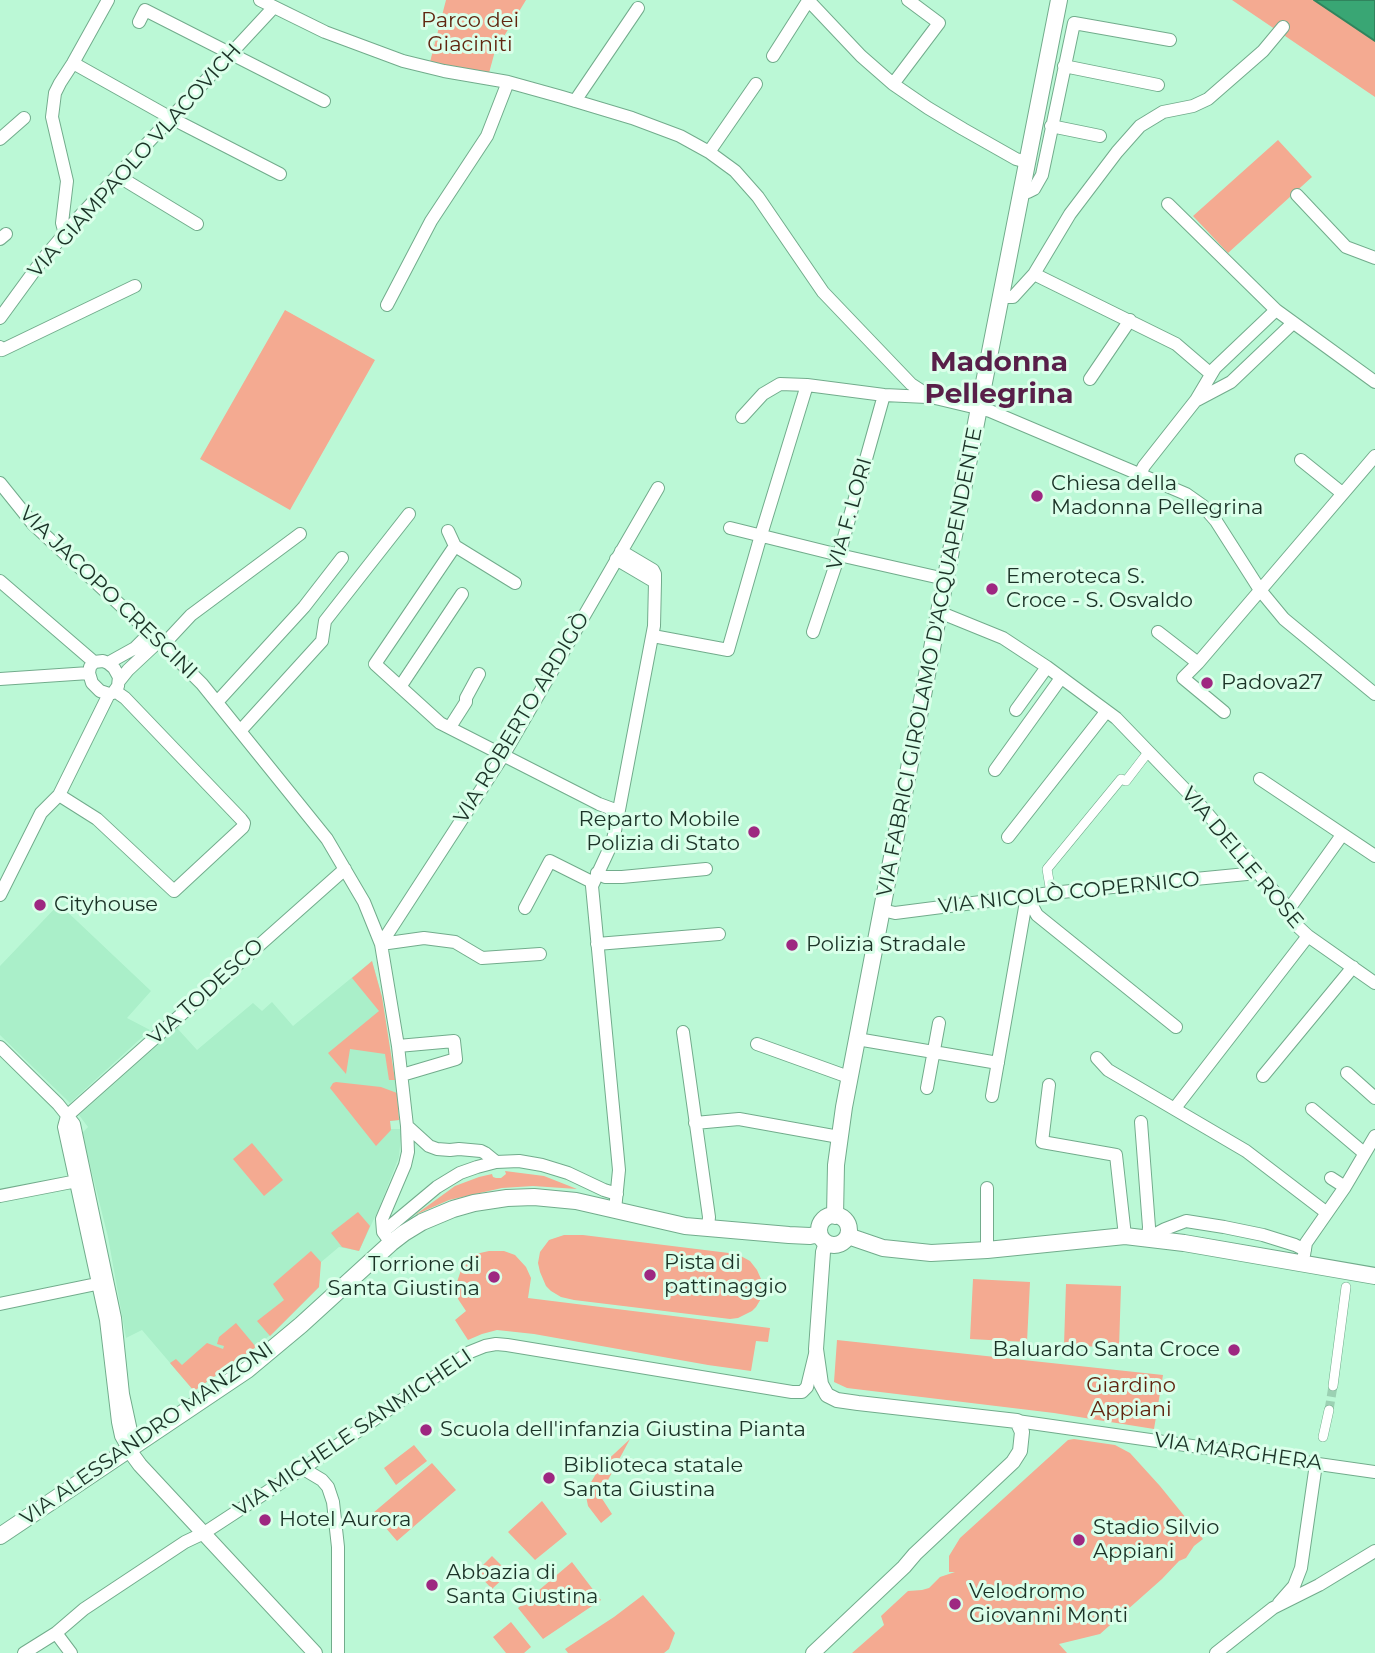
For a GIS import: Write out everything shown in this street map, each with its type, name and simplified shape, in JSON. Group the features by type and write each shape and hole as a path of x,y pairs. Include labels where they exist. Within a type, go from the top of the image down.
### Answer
{"main road":[{"name":"VIA FABRICI GIROLAMO D'ACQUAPENDENTE","path":"835,1216 839,1137 850,1076 1059,0"},
{"name":"VIA ALESSANDRO MANZONI","path":"0,1536 247,1370 266,1355 387,1238 404,1233 435,1216 474,1203 534,1197 556,1198 616,1202 673,1224 823,1238"},
{"path":"831,1216 844,1219 849,1231 848,1236 838,1244 830,1245 819,1229 822,1221 831,1216"},
{"path":"848,1236 900,1250 950,1252 1125,1236 1304,1253 1375,1276"}],"street":[{"path":"65,234 62,223 68,181 52,117 55,93 108,0"},
{"path":"260,0 325,32 403,61 508,82 575,101 680,136 709,152 735,171 758,197 811,276 838,309 911,384 931,397"},
{"path":"773,56 808,0 861,56 893,84 963,129 1016,159 1027,162"},
{"path":"893,84 939,23 908,0"},
{"name":"VIA GIAMPAOLO VLACOVICH","path":"0,318 65,234 274,7"},
{"path":"575,101 638,8"},
{"path":"139,22 145,10 324,101"},
{"path":"1022,191 1034,190 1041,175 1074,23 1170,40"},
{"path":"1001,297 1013,297 1034,274 1070,215 1140,126 1164,112 1193,106 1208,99 1263,51 1283,27"},
{"path":"73,63 171,118 280,174"},
{"path":"1064,66 1158,85"},
{"path":"387,306 431,221 487,136 508,82"},
{"path":"709,152 756,85"},
{"path":"0,139 24,118"},
{"path":"1051,126 1100,136"},
{"path":"118,176 197,224"},
{"path":"1297,195 1346,247 1375,258"},
{"path":"1168,204 1276,310 1375,382"},
{"path":"1034,274 1176,344 1211,374"},
{"path":"0,347 2,349 135,286"},
{"path":"1140,474 1196,400 1215,368 1276,310"},
{"path":"1090,379 1130,320"},
{"path":"1196,400 1231,382 1293,323"},
{"path":"742,417 763,394 780,384 931,397 980,408 1186,494 1203,506 1216,521 1260,590 1284,619 1375,694"},
{"path":"653,636 727,650 807,385"},
{"name":"VIA F. LORI","path":"813,632 839,555 884,395"},
{"path":"1224,712 1184,678 1375,456"},
{"path":"1301,460 1342,493"},
{"name":"VIA JACOPO CRESCINI","path":"0,483 33,524 218,701 327,839 364,902 381,944 398,1046 407,1126 408,1152 405,1165 382,1219 387,1238"},
{"name":"VIA ROBERTO ARDIGÒ","path":"381,944 503,756 659,488"},
{"path":"241,730 322,641 325,621 409,514"},
{"path":"730,527 946,579"},
{"path":"448,531 455,546 515,583"},
{"path":"0,895 41,813 60,795 115,689 157,640 300,534"},
{"path":"455,546 375,664 433,718 503,756 618,811"},
{"path":"616,1202 619,1170 597,944 595,878 612,843 653,636 654,582 619,555"},
{"path":"218,701 304,607 342,558"},
{"path":"0,582 92,667 92,683 96,689 115,689 125,698 244,823 243,827 174,891 97,820 60,795"},
{"path":"400,687 462,594"},
{"name":"VIA DELLE ROSE","path":"939,612 1003,638 1116,718 1200,806 1289,909 1293,922 1308,936 1375,982"},
{"path":"1158,632 1198,663"},
{"path":"108,663 135,648 157,640"},
{"path":"0,679 92,667 99,660 114,668 115,689"},
{"path":"1016,710 1047,667"},
{"path":"450,727 479,674"},
{"path":"995,770 1061,678"},
{"path":"1008,837 1106,712"},
{"path":"1051,893 1047,869 1121,779 1126,781 1149,751"},
{"path":"1260,779 1375,856"},
{"path":"1289,909 1342,835"},
{"path":"525,908 550,861 595,878 706,869"},
{"name":"VIA TODESCO","path":"67,1116 345,869"},
{"name":"VIA NICOLÒ COPERNICO","path":"882,910 895,913 1051,893 1256,873"},
{"path":"1027,896 1037,915 1176,1027"},
{"path":"992,1096 1027,896"},
{"path":"597,944 719,934"},
{"path":"1175,1108 1308,936"},
{"path":"381,944 424,938 454,942 482,958 540,954"},
{"path":"1263,1076 1353,967"},
{"path":"927,1088 939,1023"},
{"path":"683,1031 709,1217 708,1228"},
{"path":"857,1039 998,1063"},
{"path":"398,1046 454,1041 456,1059 402,1075"},
{"path":"757,1044 850,1076"},
{"path":"0,1047 67,1116 64,1127 80,1180 103,1282 121,1436 140,1465 315,1653"},
{"path":"1097,1058 1108,1070 1246,1151 1327,1213"},
{"path":"1347,1073 1375,1098"},
{"path":"1049,1085 1042,1142 1116,1154 1125,1236"},
{"path":"1311,1109 1364,1153"},
{"path":"695,1124 739,1119 839,1137"},
{"path":"1141,1122 1148,1238"},
{"path":"407,1126 429,1146 437,1149 481,1151 496,1162"},
{"path":"1148,1238 1165,1228 1186,1221 1263,1235 1304,1253 1375,1136"},
{"name":"VIA ALESSANDRO MANZONI","path":"387,1238 437,1187 460,1173 496,1162 519,1161 569,1174 604,1190 616,1202"},
{"path":"1331,1178 1345,1187"},
{"path":"0,1196 80,1180"},
{"path":"987,1188 987,1250"},
{"path":"802,1392 809,1382 816,1349 823,1238"},
{"path":"0,1304 103,1282"},
{"path":"1333,1386 1346,1287"},
{"name":"VIA MICHELE SANMICHELI","path":"24,1653 56,1633 84,1609 331,1450 470,1352 485,1346 507,1345 792,1392 827,1395 836,1400 1017,1421"},
{"path":"816,1349 821,1384 827,1395"},
{"path":"1323,1437 1329,1410"},
{"path":"813,1653 1013,1462 1022,1443 1022,1433 1017,1421"},
{"name":"VIA MARGHERA","path":"1017,1421 1375,1472"},
{"path":"1216,1653 1289,1592 1301,1568 1316,1464"},
{"path":"302,1468 322,1479 333,1502 339,1557 338,1653"},
{"path":"1273,1608 1319,1585 1375,1551"},
{"path":"1301,1568 1308,1580 1319,1585"},
{"path":"56,1633 71,1653"}],"shaded area":[{"path":"1314,0 1375,0 1375,41"},
{"path":"59,904 151,991 127,1018 150,1030 70,1103 0,1035 0,966"},
{"path":"372,961 382,997 395,1080 399,1120 390,1121 391,1129 400,1129 401,1134 399,1157 379,1208 359,1251 339,1247 320,1263 319,1287 273,1333 194,1391 142,1330 126,1338 108,1237 82,1133 88,1127 79,1115 177,1028 197,1050 253,1003 262,1011 272,1002 293,1026"}],"green space":[{"name":"Parco dei Giaciniti","path":"446,0 526,0 495,51 489,73 430,62"},
{"path":"1232,0 1375,0 1375,97"},
{"path":"1278,140 1312,177 1228,253 1193,216"},
{"path":"285,310 375,360 290,510 200,459"},
{"path":"372,961 382,997 395,1080 389,1080 385,1054 350,1049 346,1074 328,1053 379,1011 352,978"},
{"path":"336,1082 381,1087 397,1093 399,1120 390,1121 391,1130 376,1146 330,1088"},
{"path":"252,1143 283,1180 264,1196 233,1159"},
{"path":"505,1171 544,1176 577,1189 533,1186 502,1188 449,1200 415,1215 455,1186 492,1174 493,1177 501,1178 506,1174"},
{"path":"358,1212 370,1226 359,1251 342,1247 331,1233"},
{"name":"Pista di pattinaggio","path":"564,1235 737,1254 750,1261 757,1270 761,1279 762,1297 752,1311 730,1319 561,1297 546,1286 538,1263 540,1252 549,1240"},
{"path":"311,1251 321,1262 319,1287 270,1336 257,1321 284,1300 273,1284"},
{"path":"504,1251 515,1255 526,1267 531,1278 528,1298 770,1328 768,1342 756,1341 751,1371 534,1334 497,1330 468,1340 455,1320 466,1311 458,1299 457,1282 462,1267 471,1255"},
{"path":"973,1279 1030,1282 1027,1342 970,1339"},
{"path":"1066,1284 1121,1286 1119,1348 1064,1345"},
{"path":"236,1323 256,1347 194,1391 170,1363 176,1359 182,1365 207,1343 223,1349 224,1346 217,1344 219,1337"},
{"name":"Giardino Appiani","path":"837,1340 1163,1375 1154,1429 1054,1413 847,1388 834,1382"},
{"path":"630,1439 601,1493 612,1514 601,1523 588,1506 587,1489 600,1467"},
{"name":"Stadio Silvio Appiani","path":"1068,1440 1115,1445 1130,1453 1203,1539 1186,1558 1179,1561 1100,1634 1059,1644 1067,1653 852,1653 884,1625 881,1616 908,1591 929,1588 940,1577 955,1572 949,1572 949,1556 960,1538"},
{"path":"414,1445 427,1461 396,1485 384,1468"},
{"path":"432,1463 456,1490 397,1541 373,1513"},
{"path":"542,1501 567,1534 535,1560 508,1532"},
{"path":"492,1556 509,1573 492,1589 476,1572"},
{"path":"572,1562 601,1600 543,1639 518,1608"},
{"path":"643,1595 675,1633 669,1649 664,1653 568,1653 565,1649 614,1617"},
{"path":"511,1622 531,1647 524,1653 506,1653 493,1637"}],"tunnel":[{"path":"1329,1410 1333,1386"}],"place":[{"name":"Chiesa della Madonna Pellegrina","path":"1037,496"},
{"name":"Emeroteca S. Croce - S. Osvaldo","path":"992,589"},
{"name":"Padova27","path":"1207,683"},
{"name":"Reparto Mobile Polizia di Stato","path":"754,832"},
{"name":"Cityhouse","path":"40,905"},
{"name":"Polizia Stradale","path":"792,945"},
{"name":"Pista di pattinaggio","path":"650,1275"},
{"name":"Torrione di Santa Giustina","path":"494,1277"},
{"name":"Baluardo Santa Croce","path":"1234,1350"},
{"name":"Scuola dell'infanzia Giustina Pianta","path":"426,1430"},
{"name":"Biblioteca statale Santa Giustina","path":"549,1478"},
{"name":"Hotel Aurora","path":"265,1520"},
{"name":"Stadio Silvio Appiani","path":"1079,1540"},
{"name":"Abbazia di Santa Giustina","path":"432,1585"},
{"name":"Velodromo Giovanni Monti","path":"955,1604"}],"district":[{"name":"Madonna Pellegrina","path":"999,379"}]}
